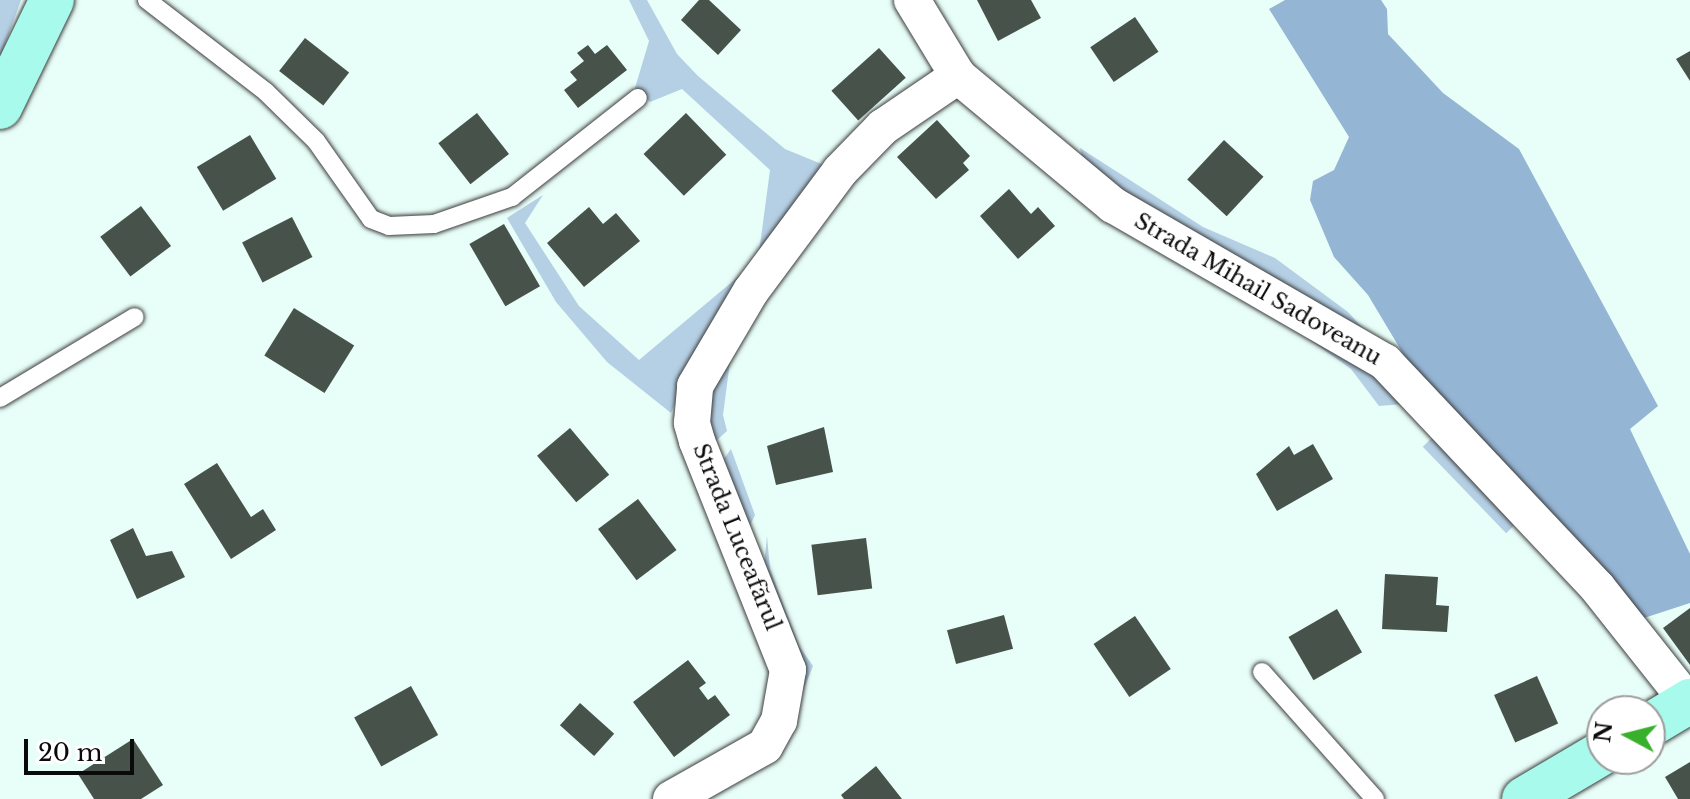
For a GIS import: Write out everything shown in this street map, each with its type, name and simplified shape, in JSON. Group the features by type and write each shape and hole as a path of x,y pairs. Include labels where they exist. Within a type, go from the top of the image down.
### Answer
{"street":[{"path":"0,107 52,0"},
{"name":"Strada Mihail Sadoveanu","path":"912,0 942,57 958,76 1113,205 1385,362 1597,587 1689,702"},
{"name":"Strada Luceafărul","path":"671,799 765,746 779,721 788,670 697,441 692,423 695,386 751,291 840,171 883,127 958,76"},
{"path":"1666,716 1689,702"},
{"path":"1524,799 1586,762"}],"lane":[{"path":"147,0 266,92 316,141 371,219 389,226 434,224 512,197 638,98"},
{"path":"0,398 135,317"},
{"path":"1262,672 1375,799"}],"shaded area":[{"path":"0,0 21,0 0,58"},
{"path":"629,0 647,0 677,54 698,76 785,149 824,165 699,353 671,413 607,362 556,302 507,218 543,195 525,223 579,306 639,360 758,260 770,170 682,89 650,102 635,88 649,41"},
{"path":"1285,0 1381,0 1387,9 1388,34 1443,93 1519,149 1658,406 1630,429 1690,554 1690,603 1644,618 1414,372 1368,295 1334,257 1310,200 1313,181 1334,170 1349,137 1269,9"},
{"path":"1080,148 1203,227 1275,258 1348,312 1390,358 1085,169"},
{"path":"1239,290 1293,314 1416,403 1379,406 1351,369"},
{"path":"731,354 723,415 727,431 709,447 706,397"},
{"path":"1435,435 1518,521 1506,533 1423,447"},
{"path":"731,449 755,515 746,534 718,467"},
{"path":"767,536 770,569 799,646 813,666 791,721 763,575"}],"building":[{"path":"699,0 709,0 741,30 718,55 681,20"},
{"path":"977,0 1031,0 1041,18 998,41"},
{"path":"1135,17 1158,52 1114,82 1090,47"},
{"path":"305,38 349,72 323,106 279,71"},
{"path":"588,45 595,54 607,45 627,70 578,108 564,90 577,80 570,72 584,61 577,53"},
{"path":"879,48 906,78 858,121 831,91"},
{"path":"1690,51 1690,81 1676,59"},
{"path":"477,113 509,154 470,184 438,143"},
{"path":"686,113 726,155 684,196 644,154"},
{"path":"937,120 970,156 963,163 969,170 936,199 897,157"},
{"path":"250,135 276,179 223,211 197,167"},
{"path":"1224,140 1263,177 1227,216 1187,179"},
{"path":"1009,189 1031,214 1038,207 1055,226 1018,259 980,216"},
{"path":"141,206 171,246 130,277 100,237"},
{"path":"589,207 603,224 616,213 640,241 584,287 547,243"},
{"path":"292,217 312,257 263,283 242,242"},
{"path":"504,224 540,286 505,306 469,244"},
{"path":"294,308 354,346 325,393 264,355"},
{"path":"824,427 833,472 776,485 767,446"},
{"path":"570,428 609,475 576,502 537,456"},
{"path":"1313,444 1333,479 1277,511 1256,474 1289,446 1294,455"},
{"path":"217,463 251,517 263,509 276,530 231,559 184,484"},
{"path":"638,499 677,550 637,580 598,529"},
{"path":"133,528 146,556 172,551 185,577 137,599 110,540"},
{"path":"866,538 872,589 818,595 811,545"},
{"path":"1385,574 1438,577 1436,605 1449,606 1447,632 1382,629"},
{"path":"1690,608 1690,665 1663,628"},
{"path":"1337,609 1362,652 1314,680 1289,637"},
{"path":"1004,615 1013,649 956,664 947,630"},
{"path":"1135,616 1171,669 1129,697 1094,644"},
{"path":"688,660 706,683 699,688 708,700 715,695 730,715 674,757 633,702"},
{"path":"1537,676 1558,724 1515,743 1494,695"},
{"path":"411,686 438,735 381,766 354,718"},
{"path":"580,703 614,734 594,756 560,725"},
{"path":"133,739 163,785 141,799 94,799 78,774"},
{"path":"1690,762 1690,799 1678,799 1665,777"},
{"path":"876,766 902,799 844,799 841,795"}]}
